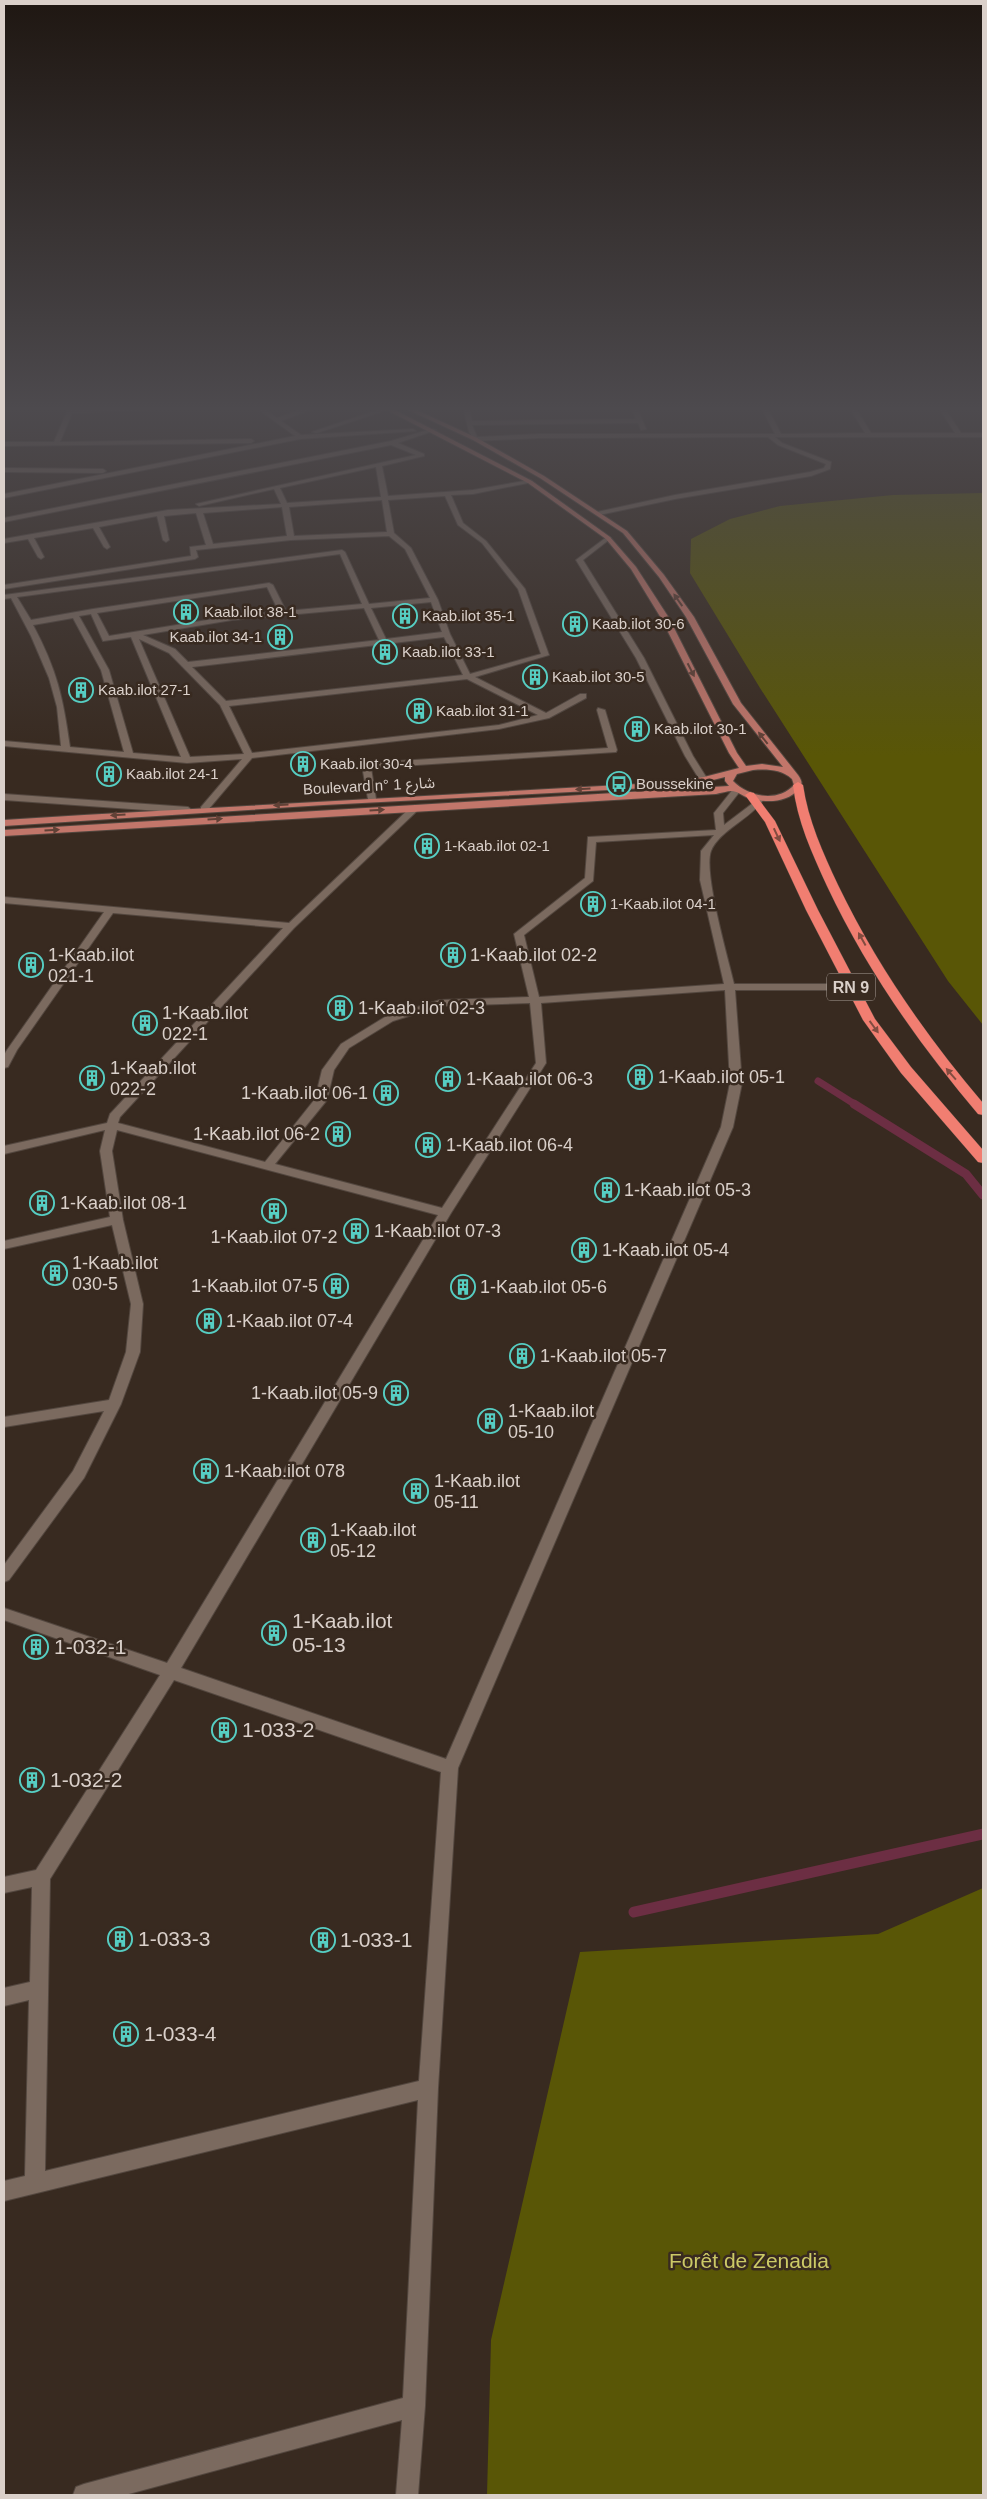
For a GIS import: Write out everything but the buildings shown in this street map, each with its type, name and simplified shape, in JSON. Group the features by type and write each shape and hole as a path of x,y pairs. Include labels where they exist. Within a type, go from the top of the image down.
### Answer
{"highway":[{"name":"RN 9","path":"796,780 800,806 813,842 837,894 890,991 942,1064 983,1111"},
{"name":"RN 9","path":"755,799 770,821 869,1020 906,1070 983,1159"}],"main road":[{"path":"588,524 608,538 634,568 665,618 733,753 739,769 730,775 729,781 735,789 755,799 790,794 796,780 737,704 690,617 662,576 625,532 614,524"},
{"name":"Boulevard n° شارع 1","path":"4,823 372,799 656,785 704,780 739,769 771,767 796,780"},
{"name":"Boulevard n° شارع 1","path":"4,833 735,789"}],"street":[{"path":"4,541 103,524"},
{"path":"162,524 166,540"},
{"path":"203,524 210,546"},
{"path":"288,524 291,538"},
{"path":"389,524 391,534 408,548 434,600 446,634 468,677 546,716"},
{"path":"224,704 468,677 545,655 521,589 484,542 460,524"},
{"path":"95,525 107,547"},
{"path":"4,587 196,557 192,548 291,538 391,534"},
{"path":"30,537 41,557"},
{"path":"608,538 579,560 640,658 689,756 704,780"},
{"path":"4,597 342,552 383,641"},
{"path":"29,623 93,611 269,585 283,613"},
{"path":"13,596 29,623 50,668 58,696 66,749"},
{"path":"93,611 106,638 232,618 434,600"},
{"path":"75,615 105,670 129,755"},
{"path":"133,634 172,651 224,704 248,756"},
{"path":"133,634 187,760"},
{"path":"185,665 446,634"},
{"path":"4,744 187,760 248,756 458,733 546,716 583,696"},
{"path":"372,799 366,766 613,750 601,710"},
{"path":"204,809 248,756"},
{"path":"720,832 718,812 735,789"},
{"path":"4,797 188,810"},
{"path":"407,2495 414,2406 428,2088 450,1768 727,1127 736,1083 730,987 705,880 706,851 720,832 755,799"},
{"path":"4,1576 79,1474 114,1404 133,1352 138,1304 117,1220 106,1151 114,1116 291,926 415,808"},
{"path":"35,2184 41,1878 171,1671 445,1213 541,1063 534,1000 519,934 590,880 591,839 720,832"},
{"path":"4,900 291,926"},
{"path":"4,1065 12,1050 111,909"},
{"path":"267,1167 321,1100 328,1070 345,1046 389,1019 440,1003 534,1000 730,987 852,988"},
{"path":"4,1150 113,1125 445,1213"},
{"path":"4,1245 117,1220"},
{"path":"4,1422 114,1404"},
{"path":"4,1614 450,1768"},
{"path":"4,1885 41,1878"},
{"path":"4,1996 38,1989"},
{"path":"4,2191 428,2088"},
{"path":"84,2495 414,2406"}],"green space":[{"path":"721,524 983,524 983,1025 948,981 760,688 690,573 691,539"},
{"name":"Forêt de Zenadia","path":"983,1888 983,2495 487,2495 491,2340 580,1952 878,1934"}],"waterway":[{"path":"818,1081 856,1105"},
{"path":"854,1104 966,1174 983,1195"},
{"path":"634,1912 983,1834"}],"place":[{"name":"Kaab.ilot 38-1","path":"186,612"},
{"name":"Kaab.ilot 35-1","path":"405,616"},
{"name":"Kaab.ilot 30-6","path":"575,624"},
{"name":"Kaab.ilot 34-1","path":"280,637"},
{"name":"Kaab.ilot 33-1","path":"385,652"},
{"name":"Kaab.ilot 30-5","path":"535,677"},
{"name":"Kaab.ilot 27-1","path":"81,690"},
{"name":"Kaab.ilot 31-1","path":"419,711"},
{"name":"Kaab.ilot 30-1","path":"637,729"},
{"name":"Kaab.ilot 30-4","path":"303,764"},
{"name":"Kaab.ilot 24-1","path":"109,774"},
{"name":"Boussekine","path":"619,784"},
{"name":"1-Kaab.ilot 02-1","path":"427,846"},
{"name":"1-Kaab.ilot 04-1","path":"593,904"},
{"name":"1-Kaab.ilot 02-2","path":"453,955"},
{"name":"1-Kaab.ilot 021-1","path":"31,965"},
{"name":"1-Kaab.ilot 02-3","path":"340,1008"},
{"name":"1-Kaab.ilot 022-1","path":"145,1023"},
{"name":"1-Kaab.ilot 05-1","path":"640,1077"},
{"name":"1-Kaab.ilot 022-2","path":"92,1078"},
{"name":"1-Kaab.ilot 06-3","path":"448,1079"},
{"name":"1-Kaab.ilot 06-1","path":"386,1093"},
{"name":"1-Kaab.ilot 06-2","path":"338,1134"},
{"name":"1-Kaab.ilot 06-4","path":"428,1145"},
{"name":"1-Kaab.ilot 05-3","path":"607,1190"},
{"name":"1-Kaab.ilot 08-1","path":"42,1203"},
{"name":"1-Kaab.ilot 07-2","path":"274,1211"},
{"name":"1-Kaab.ilot 07-3","path":"356,1231"},
{"name":"1-Kaab.ilot 05-4","path":"584,1250"},
{"name":"1-Kaab.ilot 030-5","path":"55,1273"},
{"name":"1-Kaab.ilot 07-5","path":"336,1286"},
{"name":"1-Kaab.ilot 05-6","path":"463,1287"},
{"name":"1-Kaab.ilot 07-4","path":"209,1321"},
{"name":"1-Kaab.ilot 05-7","path":"522,1356"},
{"name":"1-Kaab.ilot 05-9","path":"396,1393"},
{"name":"1-Kaab.ilot 05-10","path":"490,1421"},
{"name":"1-Kaab.ilot 078","path":"206,1471"},
{"name":"1-Kaab.ilot 05-11","path":"416,1491"},
{"name":"1-Kaab.ilot 05-12","path":"313,1540"},
{"name":"1-Kaab.ilot 05-13","path":"274,1633"},
{"name":"1-032-1","path":"36,1647"},
{"name":"1-033-2","path":"224,1730"},
{"name":"1-032-2","path":"32,1780"},
{"name":"1-033-3","path":"120,1939"},
{"name":"1-033-1","path":"323,1940"},
{"name":"1-033-4","path":"126,2034"}]}
